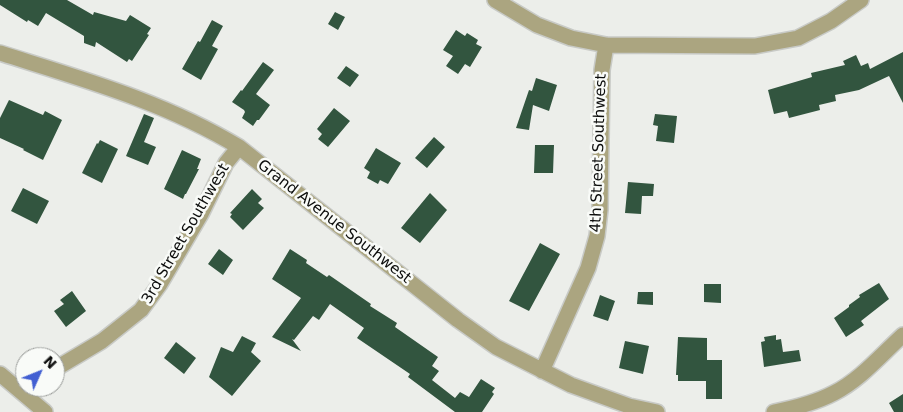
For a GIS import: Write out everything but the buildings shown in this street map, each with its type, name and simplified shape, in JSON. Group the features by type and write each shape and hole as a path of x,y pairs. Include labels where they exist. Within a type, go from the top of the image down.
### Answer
{"street":[{"path":"495,0 537,25 571,38 606,45 755,46 798,38 831,21 862,0"},
{"name":"4th Street Southwest","path":"542,371 588,268 597,236 600,210 602,70 606,45"},
{"name":"Grand Avenue Southwest","path":"0,53 103,86 177,113 209,128 238,147 458,320 496,347 571,385 629,406 658,412"},
{"name":"3rd Street Southwest","path":"65,363 102,341 142,310 201,214 226,164 238,147"},
{"path":"774,412 802,406 834,393 858,377 903,336"},
{"path":"0,374 15,383"},
{"path":"32,397 45,412"}]}
